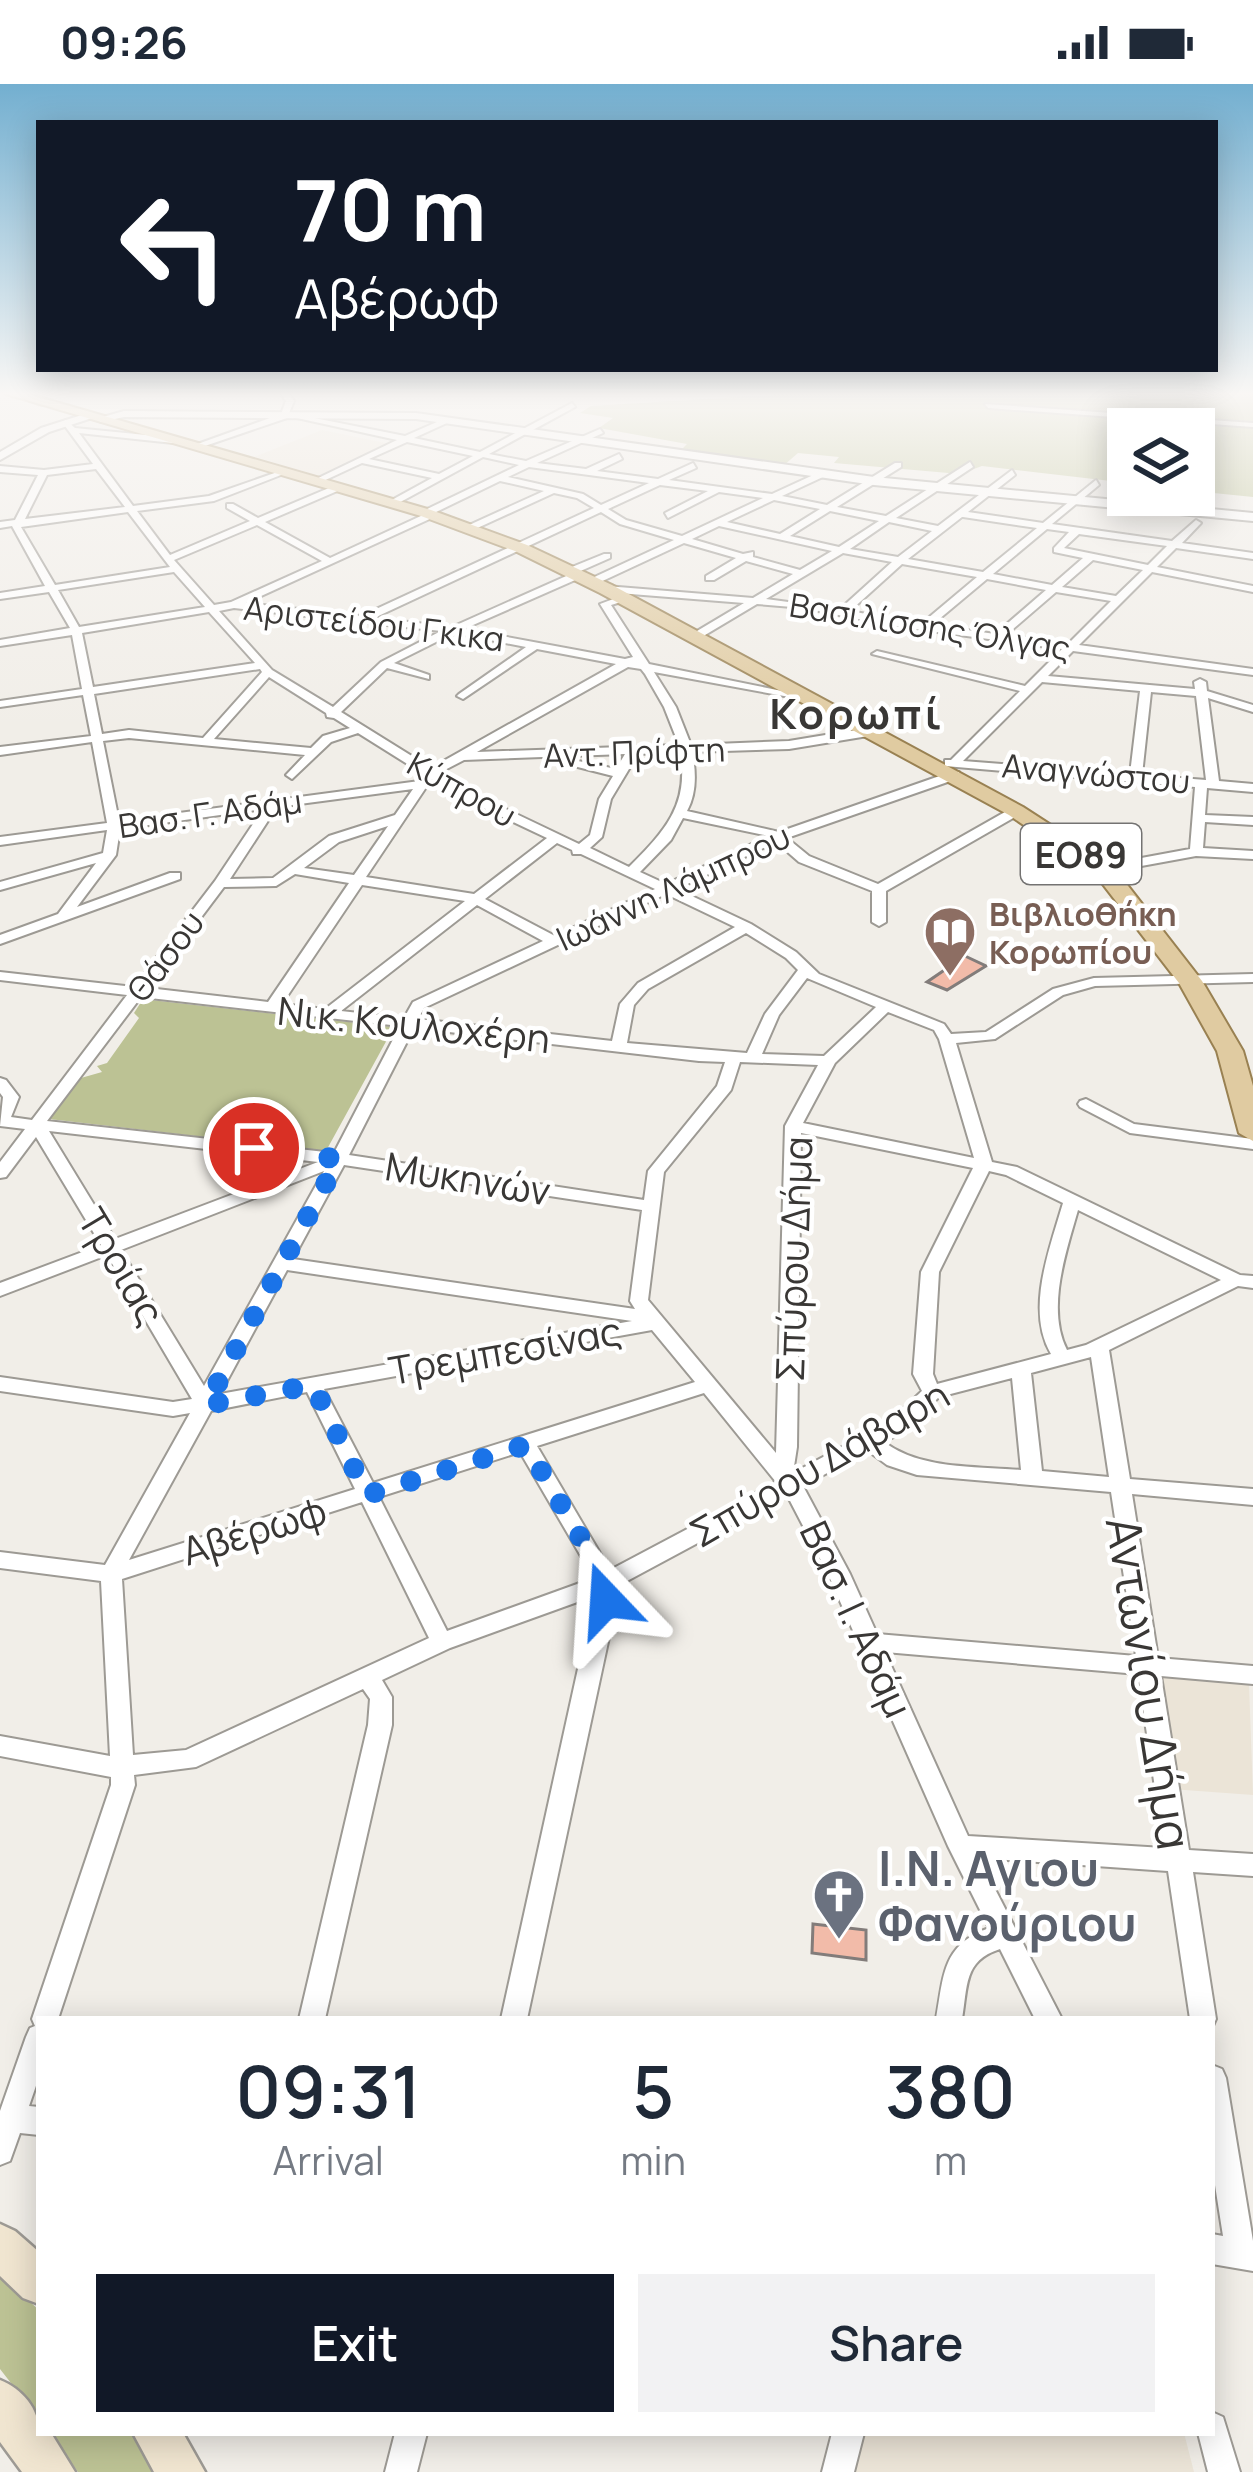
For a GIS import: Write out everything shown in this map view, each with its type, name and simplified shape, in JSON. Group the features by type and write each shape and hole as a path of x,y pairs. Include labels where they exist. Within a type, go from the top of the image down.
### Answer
{"main road":[{"name":"ΕΟ89","path":"401,505 521,548 950,767 1103,869 1190,981 1246,1073 1253,1132"},
{"path":"0,2246 36,2279"},
{"path":"0,2403 51,2472"},
{"path":"158,2436 181,2472"}],"street":[{"path":"13,532 27,505"},
{"name":"Κύπρου","path":"127,505 264,669 331,715 554,839 746,927 806,970 935,1025 946,1039"},
{"path":"13,532 169,505"},
{"path":"0,596 172,564 293,505"},
{"path":"234,605 446,505"},
{"path":"470,528 519,505"},
{"path":"596,505 623,522 802,574"},
{"path":"363,619 609,505"},
{"path":"668,514 685,505"},
{"path":"331,715 385,664 447,629 594,583 755,505"},
{"path":"816,505 942,530"},
{"path":"710,578 833,505"},
{"path":"696,636 908,505"},
{"path":"779,588 848,608 899,561 973,505"},
{"path":"1029,690 877,654 1070,505"},
{"path":"1133,505 1253,517"},
{"path":"230,506 328,561"},
{"path":"963,514 1248,556 1241,533"},
{"path":"719,523 1120,600"},
{"path":"950,767 1196,524"},
{"path":"0,525 13,532 54,588 76,630 114,826 109,855 62,918"},
{"path":"1076,531 1057,550 1253,589"},
{"path":"594,583 607,556"},
{"path":"998,637 1089,558"},
{"path":"594,583 690,750 693,767 682,814 649,858 631,873"},
{"name":"Βασιλίσσης Όλγας","path":"594,583 848,608 917,627 1253,672"},
{"name":"Αριστείδου Γκικα","path":"0,643 234,605 447,629 811,698"},
{"name":"Αριστείδου Γκικα","path":"464,696 538,644"},
{"path":"1126,657 1129,687"},
{"path":"272,1008 420,784 635,661"},
{"path":"385,664 425,676"},
{"path":"1196,852 1197,818 1207,784 1198,666"},
{"path":"0,704 264,669"},
{"path":"206,741 264,669"},
{"path":"1041,679 1202,693 1253,710"},
{"path":"1136,777 1146,689"},
{"path":"292,776 327,739 356,730"},
{"name":"Αντ. Πρίφτη","path":"464,756 829,742 874,731"},
{"path":"0,752 139,734 313,752"},
{"path":"578,851 596,837 617,773 632,753"},
{"path":"552,755 568,764 617,773"},
{"name":"Αναγνώστου","path":"950,767 1253,788"},
{"name":"Ιωάννη Λάμπρου","path":"406,1024 418,1005 778,836 950,767"},
{"name":"Βασ. Γ. Αδάμ","path":"1,840 420,784"},
{"path":"220,883 272,806"},
{"path":"879,889 1016,811"},
{"path":"682,814 778,836 805,859 879,889"},
{"path":"1197,818 1253,821"},
{"name":"Θάσου","path":"0,1173 220,883 271,884 334,839 396,819"},
{"path":"326,1014 554,839"},
{"path":"1103,869 1196,852 1253,855"},
{"path":"0,886 109,855"},
{"path":"294,870 474,898 554,941"},
{"path":"0,940 175,876"},
{"path":"879,889 879,922"},
{"path":"619,1047 626,1004 643,986 746,927"},
{"path":"651,1320 637,1291 659,1164 724,1087 806,970"},
{"name":"Νικ. Κουλοχέρη","path":"0,976 619,1047 828,1061"},
{"path":"932,1392 923,1374 930,1272 984,1164 946,1039 990,1036 1058,992 1094,982 1253,978"},
{"name":"Σπύρου Δήμα","path":"786,1476 793,1126 828,1061 885,1006"},
{"path":"46,2016 119,1801 124,1768 112,1574 339,1159 406,1024"},
{"path":"0,1083 11,1097 1,1121"},
{"path":"1086,1104 1130,1128 1253,1144"},
{"name":"Μυκηνών","path":"1,1121 339,1159 650,1206"},
{"name":"Τροίας","path":"38,1126 206,1405"},
{"path":"793,1126 1011,1171 1245,1281"},
{"path":"0,1290 339,1159"},
{"path":"1062,1357 1054,1348 1050,1282 1072,1200"},
{"path":"280,1263 651,1320"},
{"name":"Σπύρου Δάβαρη","path":"0,1746 39,1757 124,1768 172,1763 215,1750 442,1642 605,1582 786,1476 870,1442 907,1420 932,1392 1099,1347 1245,1281"},
{"name":"Βασ. Ι. Αδάμ","path":"651,1320 786,1476 869,1642 960,1846 1047,2016"},
{"name":"Τρεμπεσίνας","path":"0,1384 173,1409 651,1320"},
{"name":"Αντωνίου Δήμα","path":"1099,1347 1203,2016"},
{"path":"1021,1368 1032,1476"},
{"path":"313,1385 442,1642"},
{"name":"Αβέρωφ","path":"0,1560 112,1574 709,1385"},
{"path":"870,1442 894,1460 917,1468 1253,1497"},
{"path":"515,2016 603,1626 605,1582 526,1445"},
{"path":"869,1642 1253,1675"},
{"path":"313,2016 380,1725 381,1697 367,1676"},
{"path":"960,1846 1253,1865"},
{"path":"950,2016 964,1954 976,1942 1004,1936"},
{"path":"0,2151 25,2120 36,2055"},
{"path":"1215,2101 1235,2253"},
{"path":"401,2472 410,2436"},
{"path":"838,2472 847,2436"},
{"path":"1214,2436 1224,2472"}],"shaded area":[{"path":"1151,1672 1249,1684 1253,1795 1171,1789"},
{"path":"863,2436 1185,2436 1194,2472 855,2472"}],"green space":[{"path":"143,999 394,1027 326,1151 49,1119 81,1078 102,1072 97,1066 107,1063 139,1018 134,1013"},
{"path":"0,2275 36,2307 36,2415 0,2369"},
{"path":"51,2436 139,2436 160,2472 78,2472"}],"building":[{"name":"Βιβλιοθήκη Κορωπίου","path":"965,956 986,966 947,990 927,982"},
{"name":"Ι.Ν. Αγιου Φανούριου","path":"813,1924 866,1930 866,1960 812,1953"}],"place":[{"name":"Βιβλιοθήκη Κορωπίου","path":"950,978"},
{"name":"Ι.Ν. Αγιου Φανούριου","path":"839,1941"}],"district":[{"name":"Κορωπί","path":"857,713"}],"route":[{"path":"254,1148 339,1159 206,1405 313,1385 367,1495 526,1445 599,1569 606,1600"}]}
